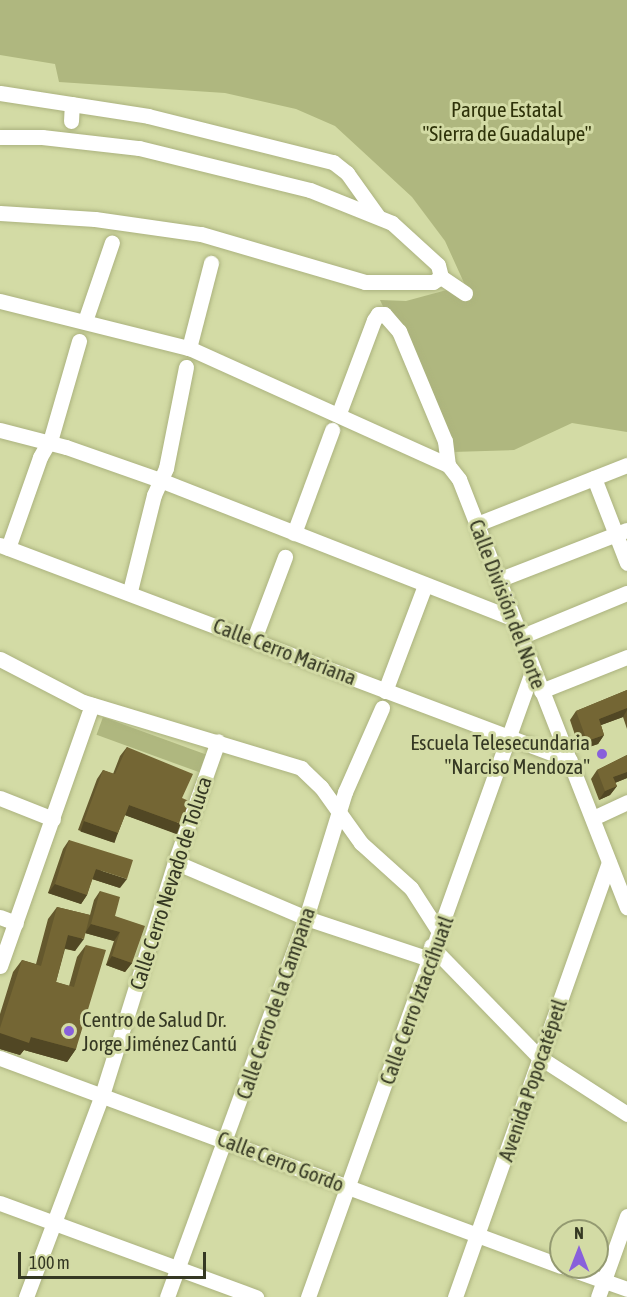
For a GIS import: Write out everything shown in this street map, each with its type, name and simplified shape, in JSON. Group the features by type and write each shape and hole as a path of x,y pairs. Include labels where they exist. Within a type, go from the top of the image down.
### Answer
{"street":[{"path":"0,93 148,116 267,150 342,166 377,215"},
{"path":"71,120 72,104"},
{"path":"0,137 42,137 169,155 310,190 377,215 414,240 438,265 441,277 465,293"},
{"path":"0,213 95,219 201,234 366,282 433,282 441,277"},
{"path":"85,321 112,242"},
{"path":"189,348 211,263"},
{"path":"0,302 189,348 339,413 448,465"},
{"name":"Calle División del Norte","path":"339,413 378,314 390,319 399,332 446,441 448,465 459,479 627,907"},
{"path":"4,547 40,457 49,442 79,340"},
{"path":"130,591 160,480 186,367"},
{"path":"0,430 49,442 160,480 512,618"},
{"path":"294,533 332,430"},
{"path":"477,524 627,465"},
{"path":"594,478 621,532 627,563"},
{"path":"498,580 621,532"},
{"name":"Calle Cerro Mariana","path":"4,547 130,591 570,760"},
{"path":"254,639 285,557"},
{"path":"386,690 425,585"},
{"path":"520,637 627,593"},
{"path":"541,690 627,657"},
{"path":"0,659 92,705 218,741 301,768 312,776 361,843 411,888 438,930"},
{"name":"Calle Cerro Iztaccíhuatl","path":"308,1297 350,1188 438,930 453,900 533,669"},
{"path":"0,966 92,705"},
{"name":"Calle Cerro de la Campana","path":"167,1297 227,1141 306,918 338,813 382,708"},
{"name":"Calle Cerro Nevado de Toluca","path":"26,1297 102,1095 175,862 218,741"},
{"path":"0,798 53,819"},
{"path":"593,818 627,802"},
{"path":"175,862 306,918 430,953 539,1057 627,1114"},
{"name":"Avenida Popocatépetl","path":"455,1297 609,863"},
{"path":"0,917 16,923"},
{"name":"Calle Cerro Gordo","path":"0,1058 549,1261"},
{"path":"0,1203 256,1297"},
{"path":"598,1297 627,1216"},
{"name":"Calle Cerro Gordo","path":"598,1279 627,1290"}],"green space":[{"name":"Parque Estatal \"Sierra de Guadalupe\"","path":"0,0 627,0 627,432 572,423 514,450 452,452 380,300 406,301 465,285 445,241 412,197 335,126 296,109 225,93 59,82 55,64 0,55"},
{"path":"103,717 210,756 204,774 97,735"}],"building":[{"path":"627,690 627,708 599,719 604,735 587,741 576,711"},
{"path":"127,747 193,774 182,798 189,801 181,824 129,805 118,833 84,821 103,770 115,774"},
{"path":"627,755 627,772 613,777 617,786 605,791 597,770"},
{"path":"69,840 133,860 127,879 96,869 87,895 55,884"},
{"path":"100,891 120,897 115,916 145,926 132,963 112,956 120,932 91,924"},
{"path":"57,907 90,915 84,939 68,935 56,982 74,987 86,945 106,950 76,1049 31,1037 29,1043 0,1033 22,960 41,966"}],"place":[{"name":"Escuela Telesecundaria \"Narciso Mendoza\"","path":"602,754"},
{"name":"Centro de Salud Dr. Jorge Jiménez Cantú","path":"69,1031"}]}
